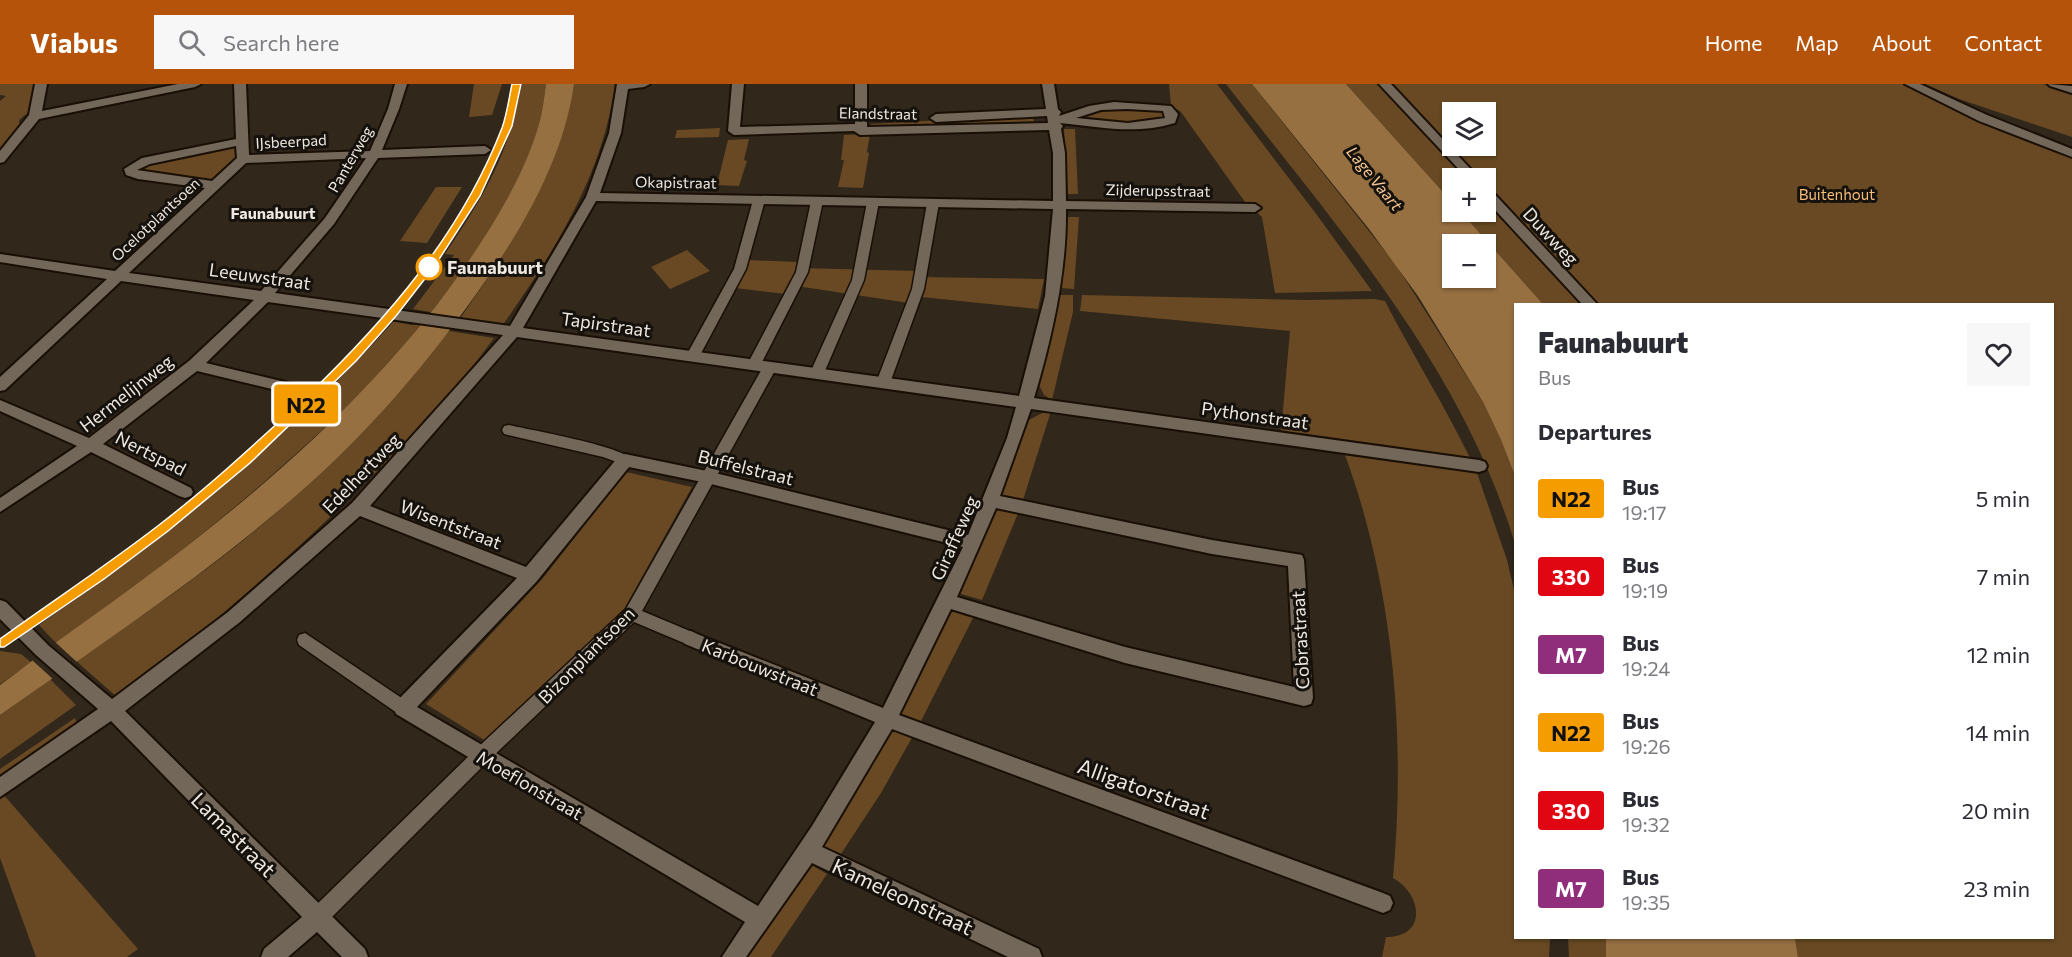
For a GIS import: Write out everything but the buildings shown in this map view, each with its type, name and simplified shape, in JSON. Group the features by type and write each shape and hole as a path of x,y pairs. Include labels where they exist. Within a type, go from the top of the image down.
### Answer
{"street":[{"path":"0,159 35,116 41,84"},
{"path":"35,116 195,84"},
{"path":"240,84 243,159"},
{"name":"Panterweg","path":"265,297 320,235 353,190 375,153 393,114 401,84"},
{"path":"623,85 644,84"},
{"name":"Elandstraat","path":"738,84 734,131 861,124 860,131 1058,119"},
{"path":"861,84 861,124"},
{"name":"Giraffeweg","path":"733,957 808,851 888,719 947,601 992,501 1027,401 1049,312 1062,181 1058,119 1048,84"},
{"path":"1385,84 1464,168"},
{"path":"2054,84 2072,90"},
{"name":"Edelhertweg","path":"0,788 112,711 234,617 358,508 413,448 514,331 592,197 615,133 623,85"},
{"path":"1917,85 2072,141"},
{"path":"1917,85 1983,118 2072,153"},
{"path":"1123,105 1167,108 1172,114 1171,120 1164,123 1136,126 1105,126 1058,119 1090,108 1123,105"},
{"name":"Ocelotplantsoen","path":"215,185 138,175 130,172 130,169 146,161 242,141"},
{"name":"IJsbeerpad","path":"243,159 485,150"},
{"name":"Ocelotplantsoen","path":"0,386 7,371 118,276 243,159"},
{"name":"Okapistraat","path":"592,197 1061,205"},
{"path":"693,356 740,269 759,200"},
{"path":"754,364 802,272 817,201"},
{"path":"817,374 858,280 873,202"},
{"path":"883,383 918,289 933,203"},
{"name":"Duwweg","path":"1496,203 1589,303"},
{"name":"Zijderupsstraat","path":"1061,205 1254,208"},
{"name":"Leeuwstraat","path":"0,258 514,331"},
{"name":"Hermelijnweg","path":"0,506 91,445 194,365 265,297"},
{"name":"Tapirstraat","path":"514,331 1027,401"},
{"path":"194,365 301,391"},
{"name":"Bizonplantsoen","path":"318,917 481,756 633,614 770,367"},
{"name":"Pythonstraat","path":"1027,401 1479,466"},
{"name":"Nertspad","path":"0,405 91,445 186,492"},
{"name":"Buffelstraat","path":"509,430 973,543"},
{"path":"403,708 460,653 531,576 625,460"},
{"name":"Cobrastraat","path":"947,601 1125,655 1304,698 1296,560 1212,547 992,501"},
{"name":"Wisentstraat","path":"358,508 531,576"},
{"name":"Lamastraat","path":"0,607 42,650 112,711 357,957"},
{"name":"Karbouwstraat","path":"633,614 888,719"},
{"name":"Moeflonstraat","path":"305,640 403,708 481,756 760,919"},
{"name":"Alligatorstraat","path":"888,719 1383,903"},
{"name":"Kameleonstraat","path":"808,851 1031,957"},
{"path":"272,957 318,917"}],"green space":[{"path":"0,84 35,84 30,111 19,120 20,128 0,152 0,101 6,96 0,95"},
{"path":"474,84 502,84 492,115 469,117"},
{"path":"522,84 546,84 539,125 508,200 464,269 431,312 413,309 454,255 445,254 490,181 504,150"},
{"path":"574,84 615,84 600,150 574,211 540,270 502,326 459,320 500,260 529,210 565,123"},
{"path":"1169,84 1217,84 1372,291 1275,293 1262,217 1245,202 1181,112 1171,105"},
{"path":"1226,84 1252,84 1396,265 1483,402 1514,473 1514,541 1492,479 1463,418 1430,358 1392,301 1311,191"},
{"name":"Buitenhout","path":"1346,84 1905,84 1990,124 2072,157 2072,957 1798,957 1795,939 2054,939 2054,303 1542,303 1496,251 1496,234 1481,234 1470,222 1496,222 1496,168 1442,168 1442,191"},
{"path":"1925,84 2043,84 2072,93 2072,137 1959,99"},
{"path":"1094,110 1161,110 1165,114 1162,119 1117,122 1084,119 1084,114"},
{"path":"1033,115 1034,123 870,128 871,124"},
{"path":"720,128 719,137 675,138 677,130"},
{"path":"1064,129 1075,129 1078,194 1068,194"},
{"path":"870,134 863,188 838,187 844,160 841,160 844,135"},
{"path":"749,139 744,160 747,161 739,186 717,185 728,140"},
{"path":"235,146 238,149 238,160 214,182 143,172 149,163"},
{"path":"436,187 462,187 427,243 400,241"},
{"path":"1067,217 1079,217 1074,289 1059,288"},
{"path":"687,250 710,271 670,289 651,267"},
{"path":"748,260 799,262 798,268 919,271 919,277 1044,279 1038,309 912,296 909,303 790,285 786,294 735,288"},
{"path":"1059,295 1073,295 1073,312 1052,400 1044,395 1039,385"},
{"path":"1082,295 1385,301 1470,458 1281,432 1290,331 1080,311"},
{"path":"394,321 411,325 421,324 406,344 354,400 318,435 253,491 171,559 56,643 39,625 134,556 225,483 312,405"},
{"path":"449,331 494,338 450,394 418,429 278,566 215,620 117,697 76,661 215,562 294,497 355,437"},
{"path":"1048,410 1051,411 1023,500 1001,495 1027,421"},
{"path":"1345,455 1477,473 1507,560 1514,590 1514,939 1550,939 1549,957 1382,957 1386,937 1400,935 1409,930 1416,914 1415,904 1410,894 1393,878 1398,771 1392,664 1375,558 1362,506"},
{"path":"626,472 692,487 622,613 486,741 426,704 543,578"},
{"path":"997,506 1019,511 982,600 958,593"},
{"path":"953,607 975,614 919,725 898,716"},
{"path":"0,651 21,654 32,663 0,684"},
{"path":"50,679 76,705 0,759 0,715"},
{"path":"75,718 77,724 0,780 0,769"},
{"path":"894,726 914,734 881,793 839,857 819,847"},
{"path":"3,794 138,949 127,957 36,957 0,858 0,796"},
{"path":"808,863 827,874 771,957 744,957"},
{"path":"1568,939 1606,939 1606,957 1569,957"}],"water":[{"path":"546,84 574,84 562,137 529,212 465,310 396,396 318,476 256,529 148,611 0,715 0,685 173,557 229,512 284,466 386,365 432,311 474,253 503,207 534,141 542,114"},
{"name":"Lage Vaart","path":"1252,84 1346,84 1442,191 1442,222 1470,222 1481,234 1442,234 1442,288 1496,288 1496,251 1542,303 1514,303 1514,473 1483,402 1418,296 1369,229"},
{"path":"1606,939 1795,939 1798,957 1606,957"}],"pier":[{"path":"54,641 78,663 54,680 32,660"}],"bus line":[{"name":"N22","path":"0,643 164,528 246,460 298,412 393,314 431,265 476,196 507,126 517,84"}],"place":[{"name":"Faunabuurt","path":"429,267"}],"district":[{"name":"Faunabuurt","path":"273,212"}]}
